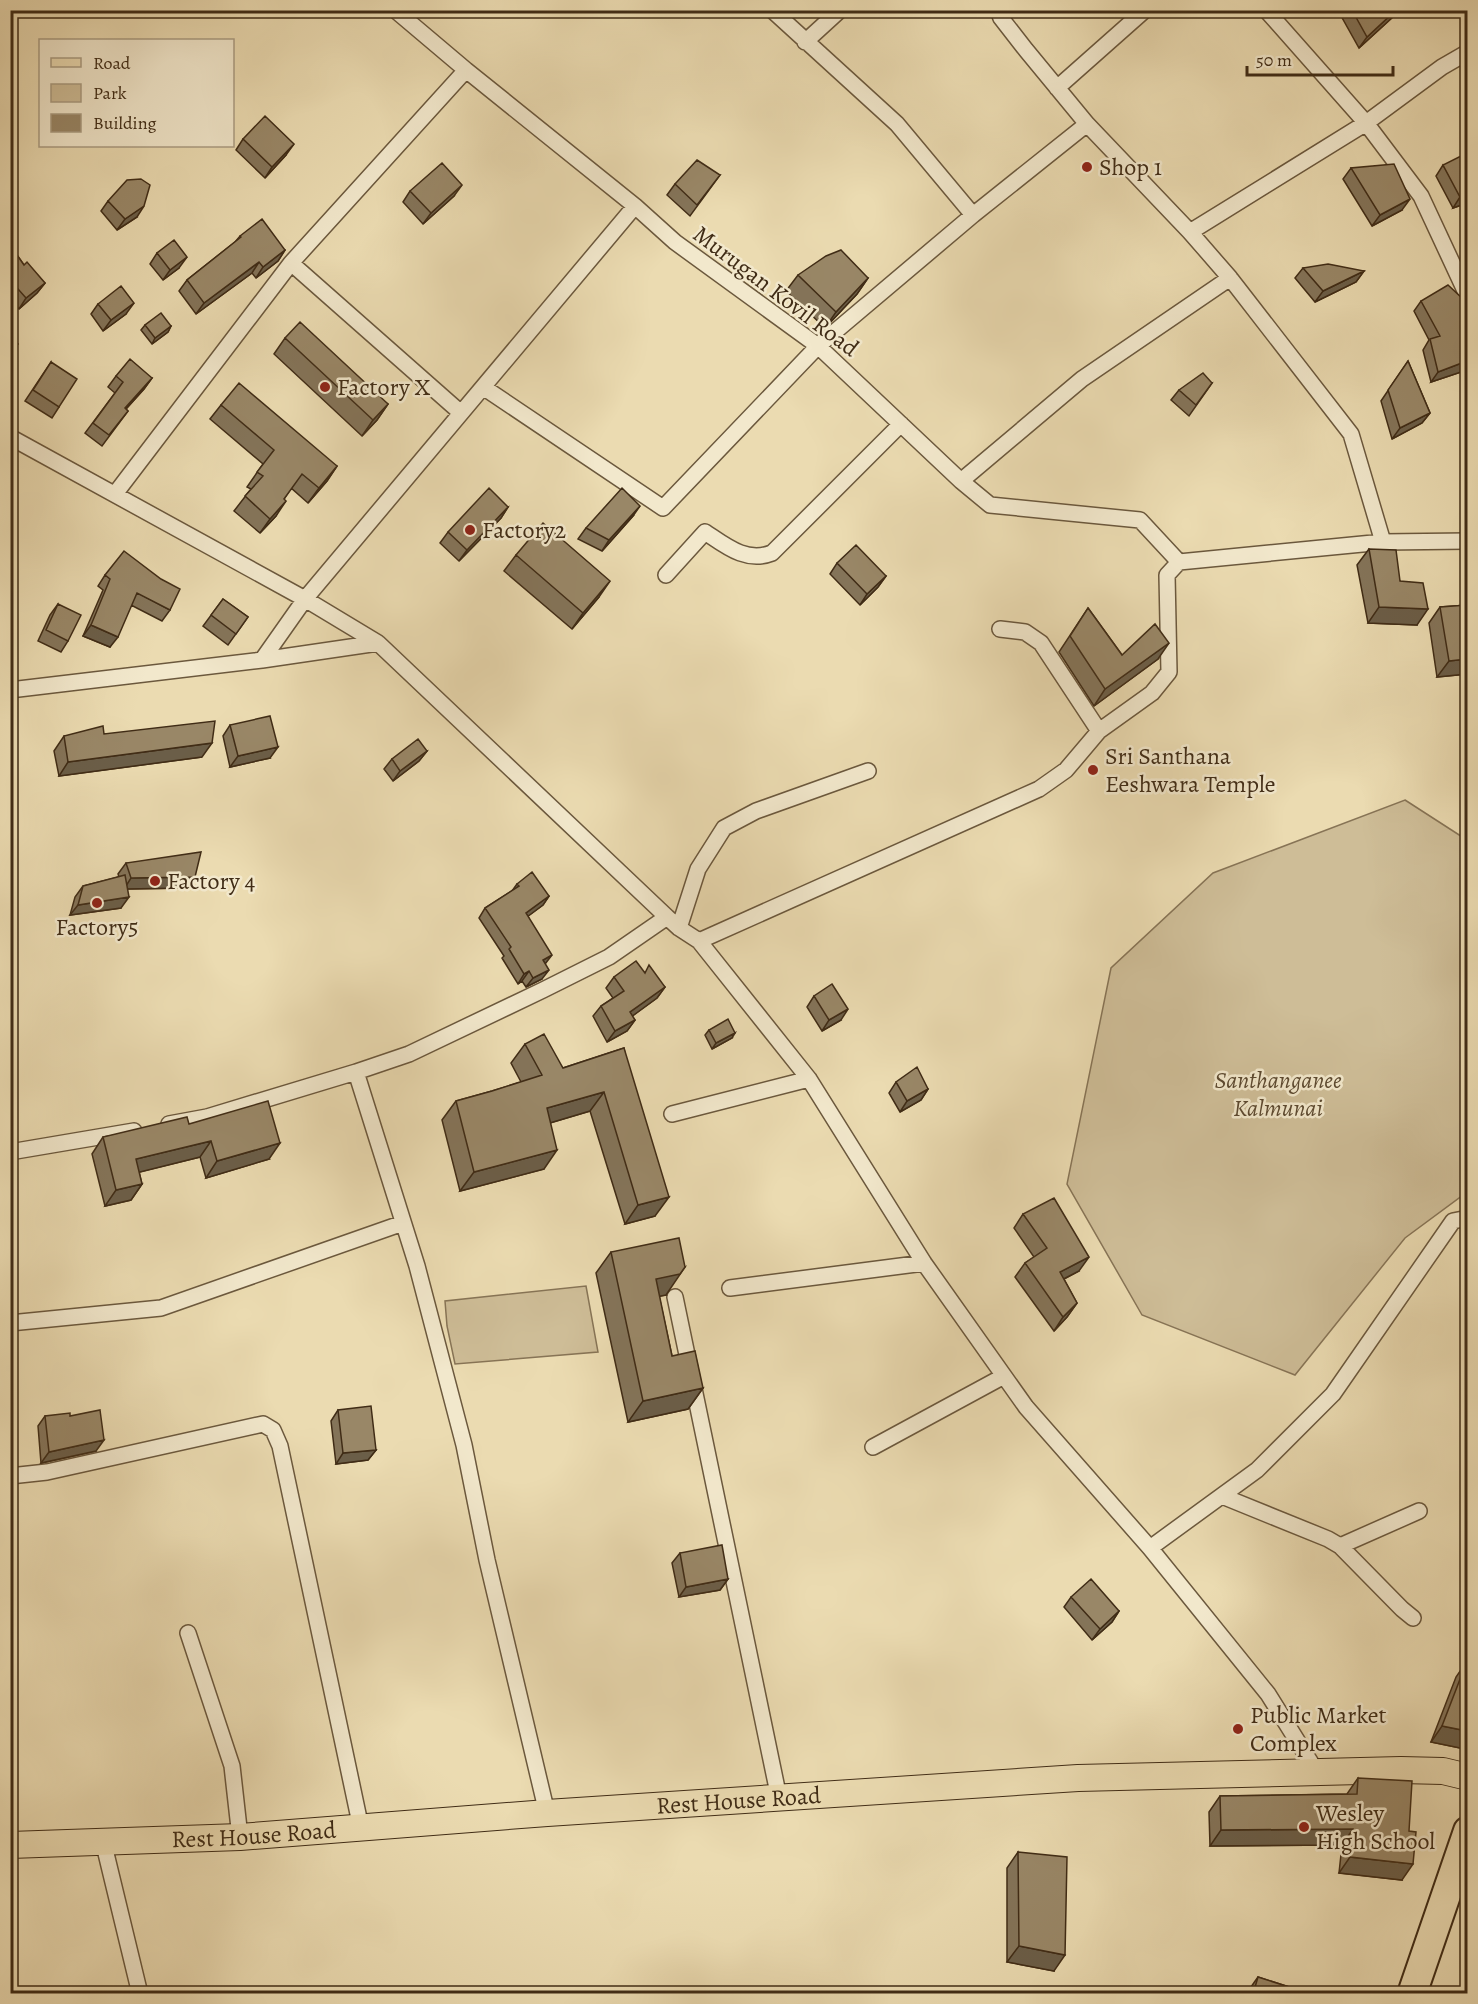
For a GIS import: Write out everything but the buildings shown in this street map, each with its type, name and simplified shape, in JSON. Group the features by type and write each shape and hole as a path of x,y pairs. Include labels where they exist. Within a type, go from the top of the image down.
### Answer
{"highway":[{"path":"1412,1994 1467,1831"}],"main road":[{"name":"Rest House Road","path":"10,1845 240,1837 547,1813 1078,1778 1316,1771 1443,1771 1467,1777"}],"street":[{"name":"Murugan Kovil Road","path":"395,10 635,206 675,242 818,346 961,481 990,505 1140,520 1179,562"},
{"path":"772,10 897,124 973,215"},
{"path":"805,42 840,10"},
{"path":"998,10 1001,18 1087,124 1190,232 1230,278 1351,434 1383,542"},
{"path":"1057,88 1145,10"},
{"path":"1266,10 1366,123 1421,196 1467,297"},
{"path":"1190,232 1366,123 1442,67 1467,52"},
{"path":"115,494 291,263 466,70"},
{"path":"483,387 663,508 818,346 973,215 1087,124"},
{"path":"262,660 305,599 635,206"},
{"path":"291,263 461,413"},
{"path":"961,481 1082,379 1230,278"},
{"path":"666,575 705,532 738,553 760,557 772,553 901,424"},
{"path":"10,437 305,599 378,643 679,928 699,941 809,1079 924,1263 1026,1407 1150,1548 1268,1694 1316,1771"},
{"path":"699,941 1038,789 1066,770 1099,731 1152,693 1169,672 1167,575 1179,562 1383,542 1467,541"},
{"path":"1000,629 1025,632 1041,644 1099,731"},
{"path":"10,690 262,660 378,643"},
{"path":"679,928 698,869 724,828 756,811 868,771"},
{"path":"10,1152 207,1117 409,1054 609,957 667,916"},
{"path":"356,1072 417,1266 464,1445 487,1560 547,1813"},
{"path":"672,1114 809,1079"},
{"path":"1150,1548 1257,1470 1333,1394 1453,1221 1467,1218"},
{"path":"10,1323 161,1308 403,1223"},
{"path":"730,1288 924,1263"},
{"path":"675,1297 779,1798"},
{"path":"873,1447 1004,1376"},
{"path":"10,1476 47,1472 263,1424 273,1430 280,1446 362,1828"},
{"path":"1222,1496 1340,1546 1402,1610 1413,1618"},
{"path":"1340,1546 1419,1511"},
{"path":"188,1633 232,1766 240,1837"},
{"path":"103,1841 140,1994"}],"green space":[{"name":"Santhanganee Kalmunai","path":"1405,800 1467,840 1467,1192 1405,1238 1295,1375 1142,1315 1067,1184 1111,968 1213,873"},
{"path":"586,1286 598,1352 455,1364 447,1326 445,1301"}],"place":[{"name":"Shop 1","path":"1087,167"},
{"name":"Factory X","path":"325,387"},
{"name":"Factory2","path":"470,530"},
{"name":"Sri Santhana Eeshwara Temple","path":"1093,770"},
{"name":"Factory 4","path":"155,881"},
{"name":"Factory5","path":"97,903"},
{"name":"Public Market Complex","path":"1238,1729"},
{"name":"Wesley High School","path":"1304,1827"}]}
